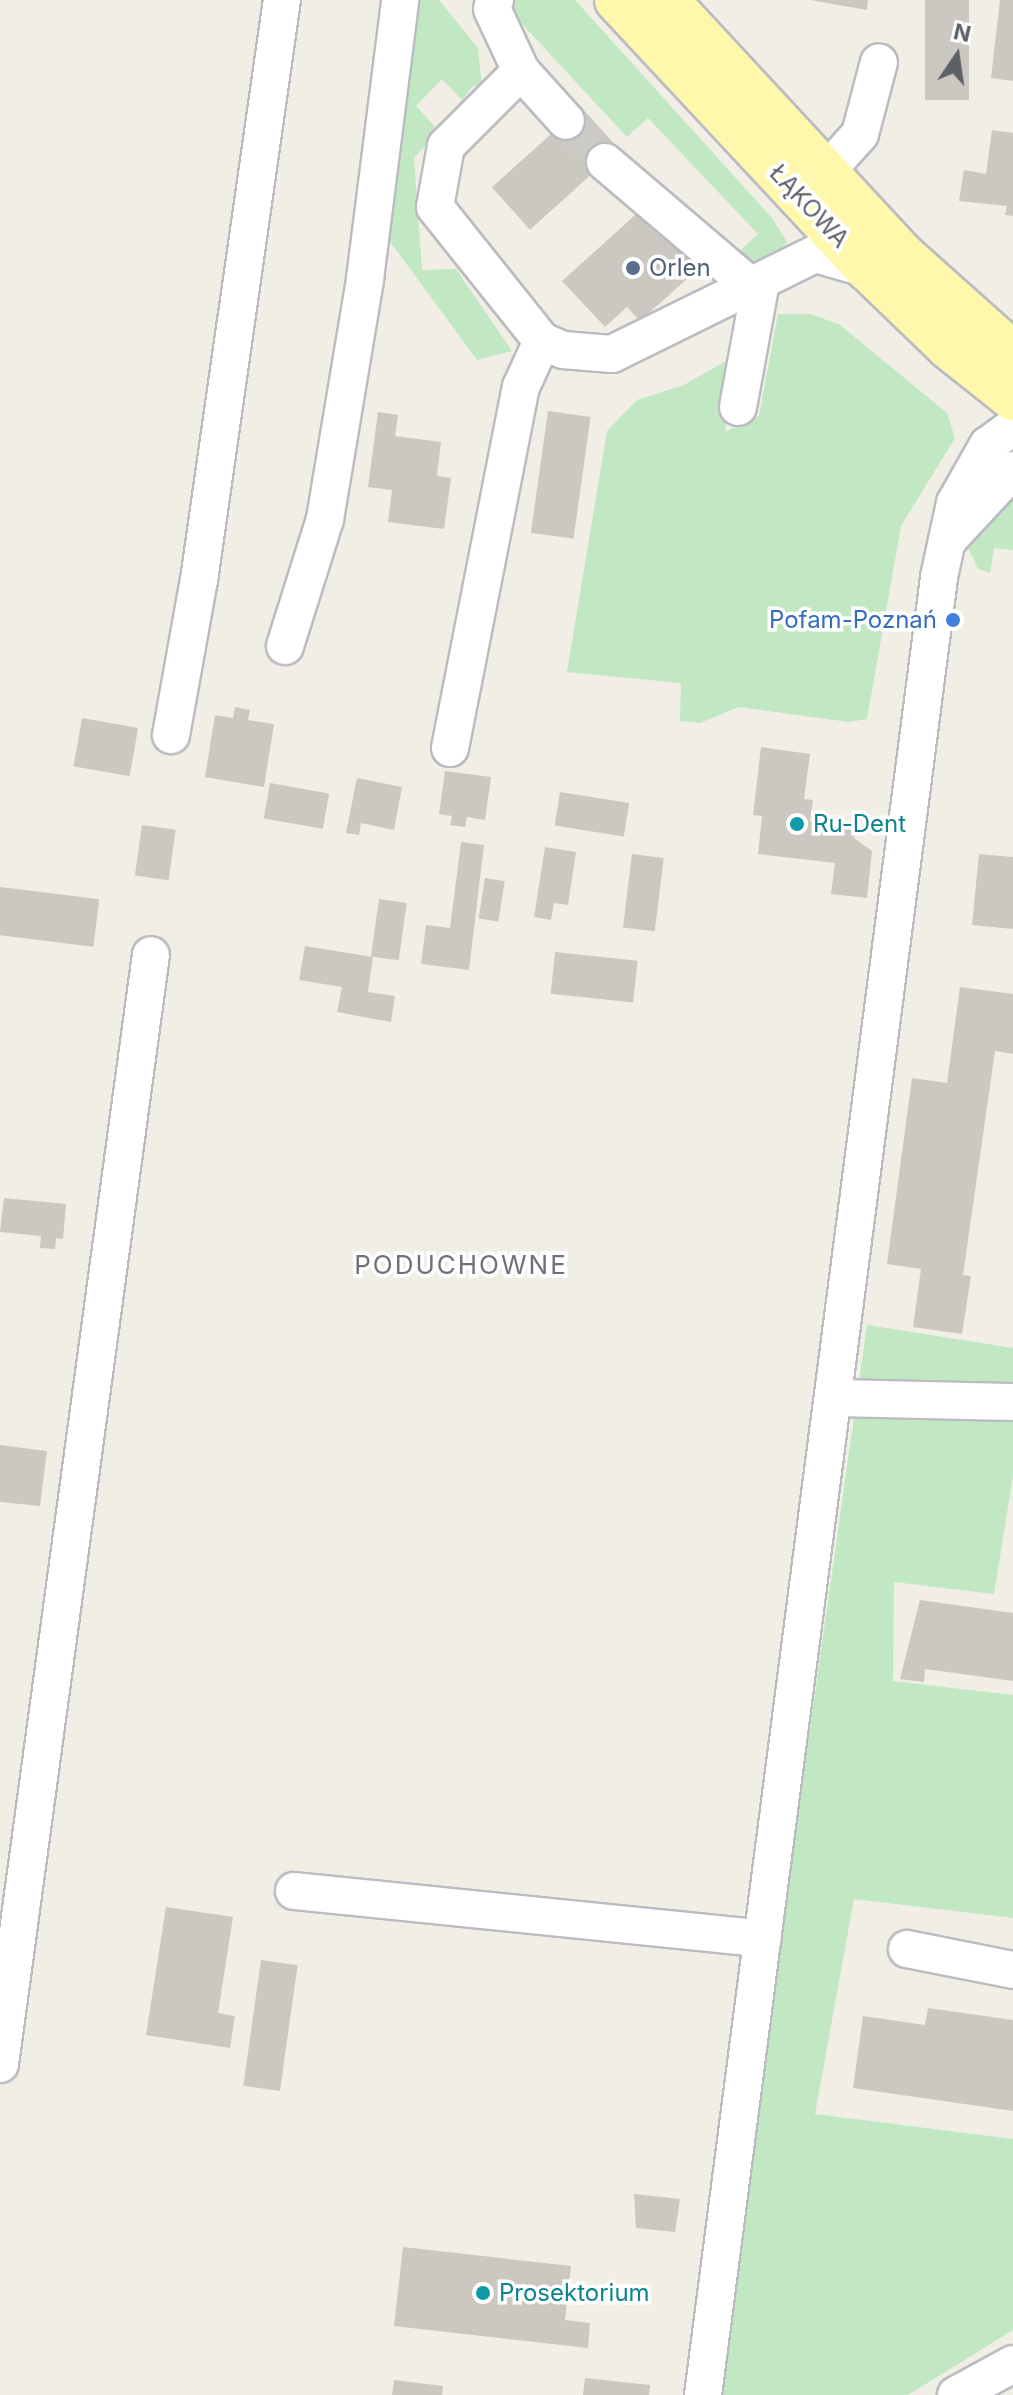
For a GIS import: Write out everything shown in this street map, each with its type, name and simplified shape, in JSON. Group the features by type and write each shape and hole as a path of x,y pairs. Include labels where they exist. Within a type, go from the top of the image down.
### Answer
{"main road":[{"name":"ŁĄKOWA","path":"617,0 1003,375"},
{"name":"ŁĄKOWA","path":"666,0 824,174 884,261"}],"street":[{"path":"171,735 201,565 282,0"},
{"path":"285,646 325,519 365,279 400,0"},
{"path":"495,0 492,9 521,71 566,121"},
{"path":"824,174 860,134 879,62"},
{"path":"521,71 446,146 435,207 542,341 563,350 612,354 815,254 884,261"},
{"path":"605,162 757,285"},
{"path":"738,407 757,285"},
{"path":"450,748 521,387 542,341"},
{"path":"703,2395 946,542 1005,447 993,419 1003,375"},
{"path":"0,2064 151,955"},
{"path":"833,1398 1013,1402"},
{"path":"294,1891 763,1939"},
{"path":"907,1949 1013,1970"},
{"path":"956,2395 1013,2364"}],"green space":[{"path":"406,0 439,0 478,48 482,87 473,86 462,100 442,79 416,106 439,131 414,158 422,270 456,269 512,351 477,360 383,232"},
{"path":"506,0 575,0 772,218 787,242 766,265 749,265 738,253 758,234 648,118 627,137 511,12"},
{"path":"778,314 811,314 840,325 947,413 955,438 901,526 867,719 849,722 739,707 700,723 680,721 681,683 567,672 607,431 637,400 684,385 736,355 725,432 759,416"},
{"path":"1013,483 1013,550 994,548 990,573 978,569 968,548 973,533"},
{"path":"867,1325 1013,1348 1013,1476 994,1594 894,1582 893,1681 1013,1695 1013,1918 854,1899 815,2114 1013,2139 1013,2330 908,2395 716,2395"}],"building":[{"path":"810,0 868,0 867,10"},
{"path":"925,0 969,0 969,100 925,100"},
{"path":"1000,0 1013,0 1013,81 991,78"},
{"path":"581,107 619,149 530,230 492,187"},
{"path":"992,130 1013,133 1013,216 1005,215 1007,206 959,201 964,170 986,174"},
{"path":"643,208 698,269 640,321 627,307 605,327 562,281"},
{"path":"548,411 591,417 573,539 531,533"},
{"path":"378,412 398,415 395,436 441,442 437,476 451,478 444,529 388,522 392,490 368,487"},
{"path":"235,707 250,710 248,720 274,724 264,787 205,777 215,715 233,718"},
{"path":"82,718 138,728 130,776 73,766"},
{"name":"Ru-Dent","path":"761,747 810,754 804,799 813,800 810,821 856,827 854,838 872,851 867,898 831,894 835,863 758,854 762,816 753,815"},
{"path":"445,771 491,777 485,820 467,817 465,827 450,825 452,816 439,814"},
{"path":"357,778 402,787 394,830 361,823 359,835 346,833"},
{"path":"270,783 329,793 323,829 264,818"},
{"path":"560,792 629,803 624,837 555,826"},
{"path":"142,825 176,830 169,880 135,876"},
{"path":"461,842 484,845 469,970 421,964 426,925 450,928"},
{"path":"545,847 576,852 568,905 554,903 551,920 534,917"},
{"path":"632,854 664,858 655,931 623,927"},
{"path":"979,854 1013,857 1013,929 972,925"},
{"path":"485,878 505,881 498,922 479,918"},
{"path":"0,887 99,899 93,947 0,935"},
{"path":"379,899 407,903 399,960 371,956"},
{"path":"305,946 373,957 368,992 395,996 391,1022 337,1012 342,987 299,980"},
{"path":"555,952 638,961 633,1002 551,994"},
{"path":"960,987 1013,994 1013,1054 995,1051 963,1275 971,1276 962,1334 913,1327 921,1269 887,1264 912,1078 947,1083"},
{"path":"4,1198 66,1204 63,1239 56,1238 55,1249 40,1248 41,1236 0,1232"},
{"path":"0,1445 47,1451 40,1506 0,1502"},
{"path":"920,1600 1013,1613 1013,1681 925,1669 924,1682 900,1679"},
{"path":"166,1907 233,1917 218,2013 235,2016 230,2048 146,2035"},
{"path":"261,1960 298,1965 280,2091 243,2086"},
{"path":"928,2008 1013,2020 1013,2111 853,2088 863,2016 925,2025"},
{"path":"634,2194 680,2199 675,2232 636,2228"},
{"name":"Prosektorium","path":"403,2247 571,2266 565,2320 590,2323 588,2348 394,2326"},
{"path":"585,2378 650,2385 649,2395 583,2395"},
{"path":"394,2380 443,2386 442,2395 392,2395"}],"tunnel":[{"path":"566,121 605,162"}],"place":[{"name":"Orlen","path":"633,268"},
{"name":"Pofam-Poznań","path":"953,620"},
{"name":"Ru-Dent","path":"797,824"},
{"name":"Prosektorium","path":"483,2293"}],"district":[{"name":"PODUCHOWNE","path":"461,1265"}]}
